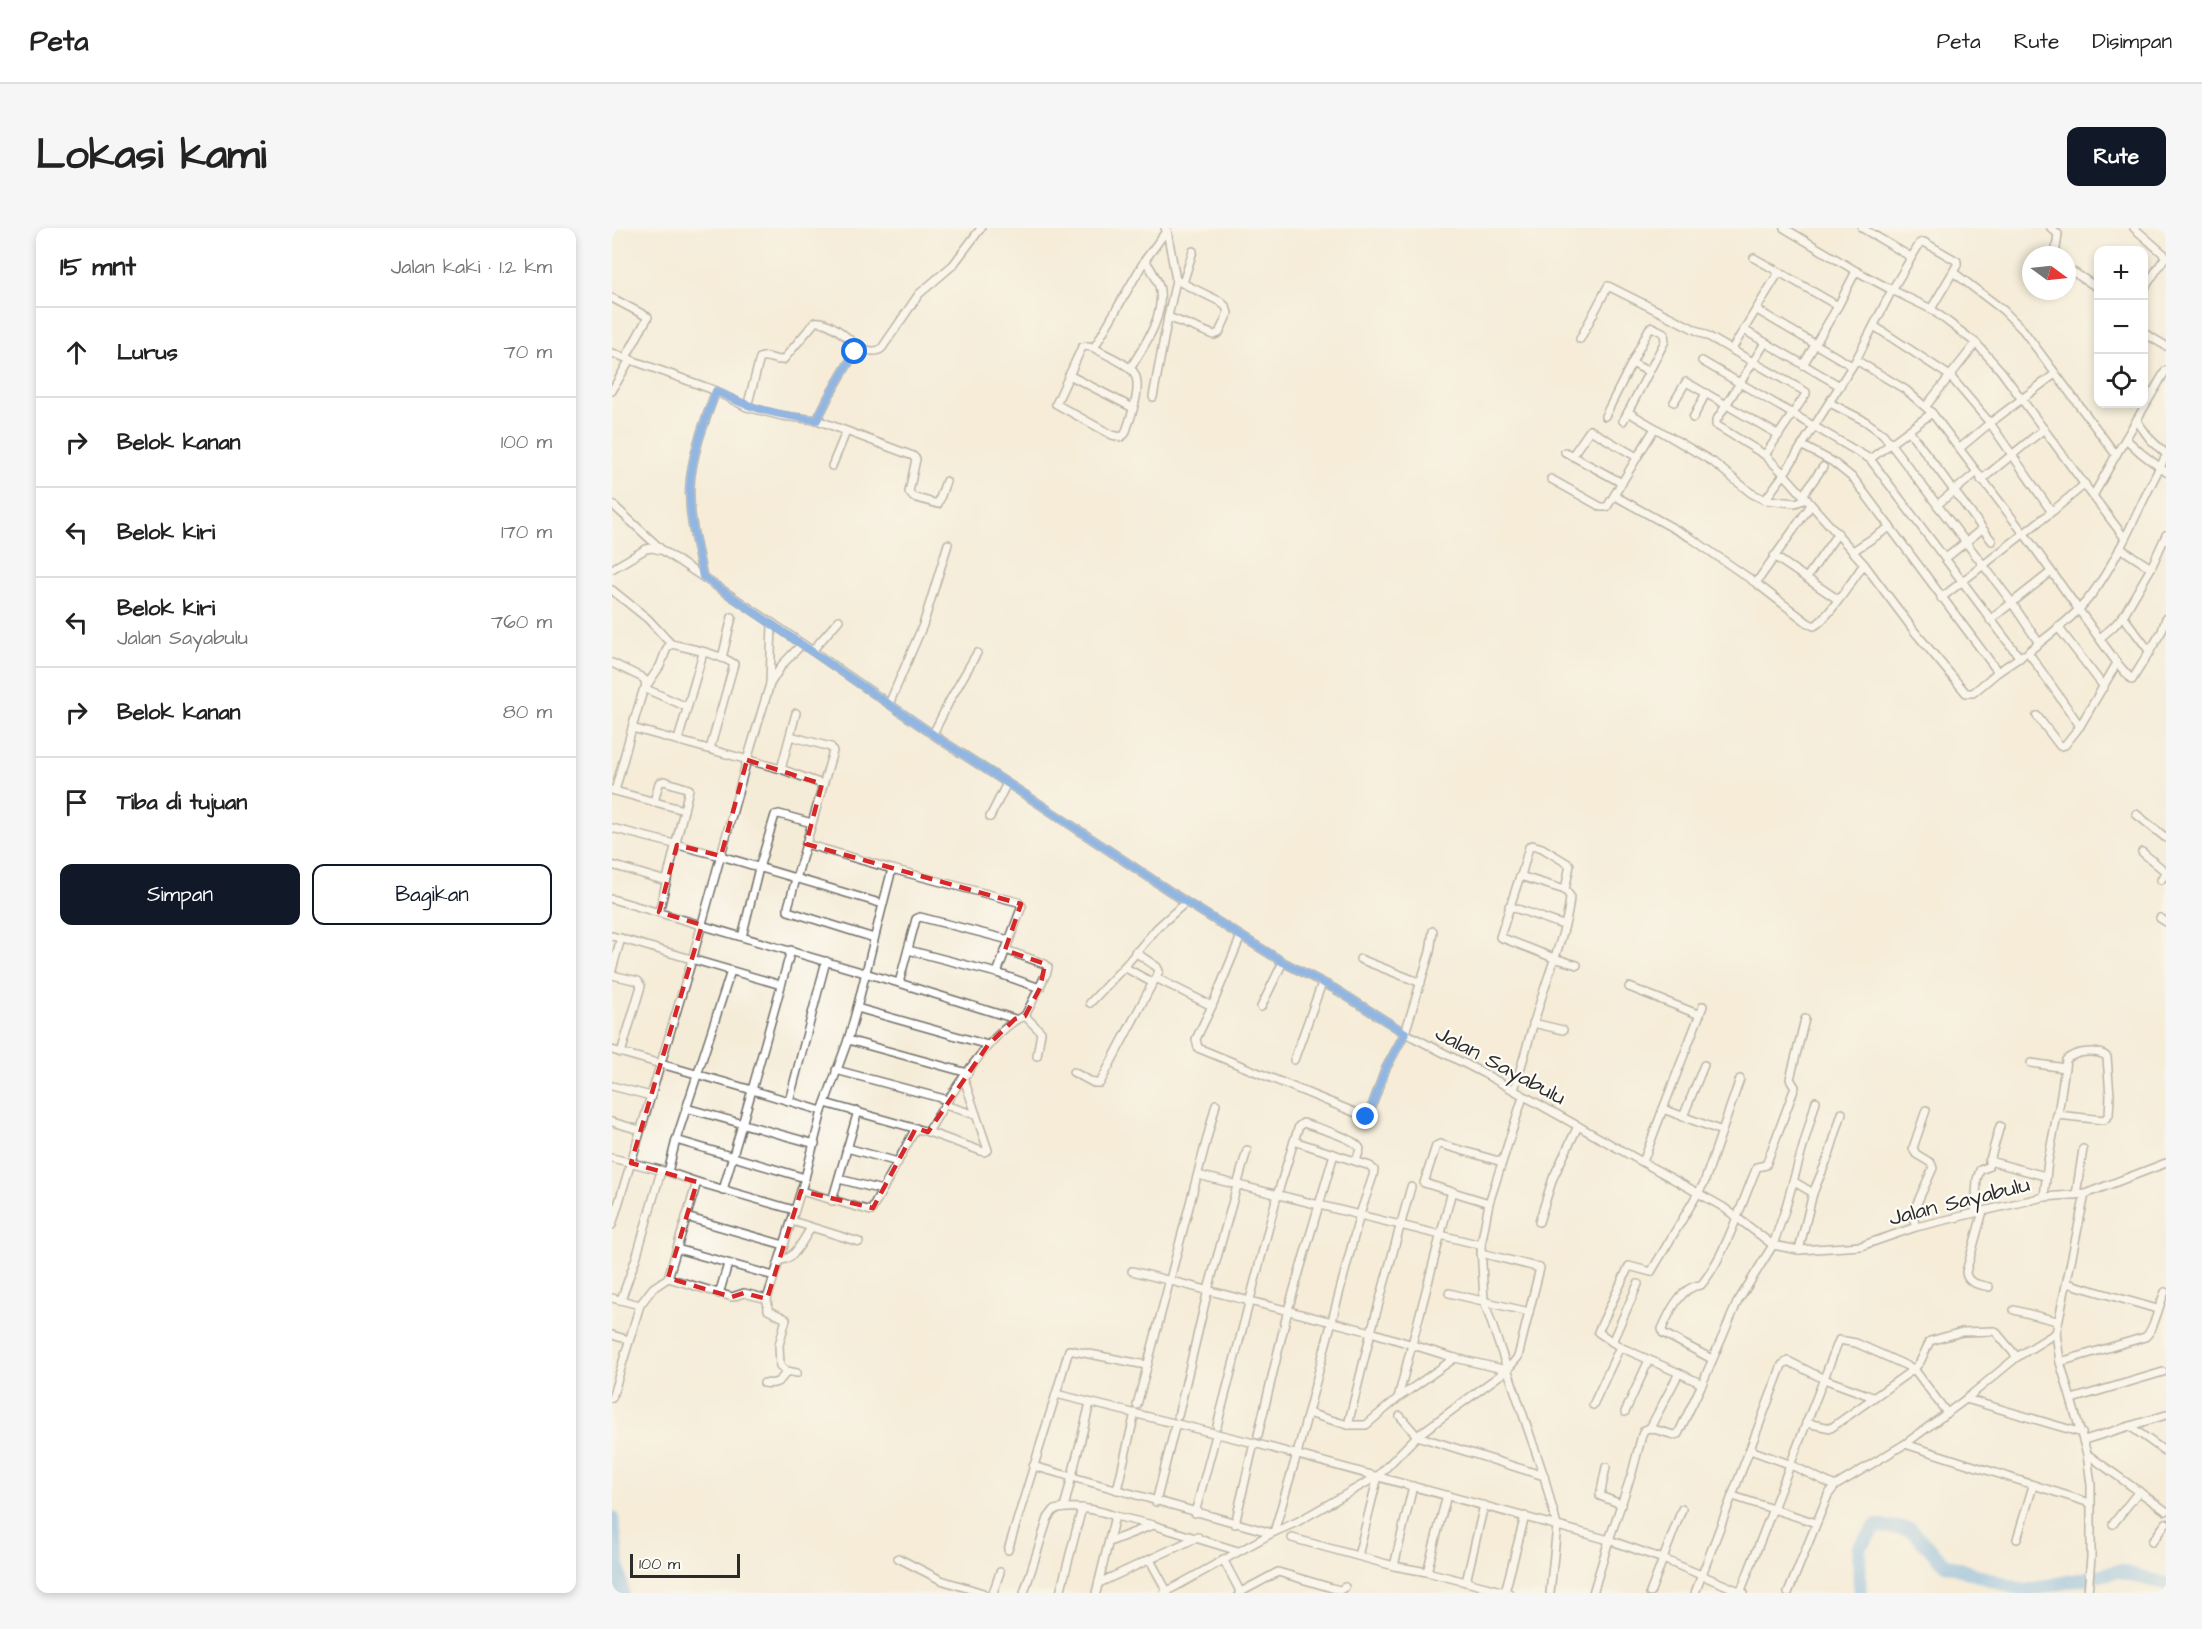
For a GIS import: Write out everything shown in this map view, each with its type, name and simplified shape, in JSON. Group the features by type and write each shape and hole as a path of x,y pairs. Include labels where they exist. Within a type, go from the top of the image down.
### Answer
{"street":[{"path":"747,406 759,358 764,356 783,360 815,322 821,321 858,347 870,351 878,351 882,348 920,294 953,266 981,228"},
{"path":"1784,228 1892,291 1931,309 1976,343 2022,398 2124,537"},
{"path":"1862,228 1911,257"},
{"path":"2051,228 2060,231 2057,246"},
{"path":"2134,228 2166,256 2148,283"},
{"path":"1094,348 1145,260 1166,229"},
{"path":"1166,229 1179,282"},
{"path":"1765,500 1830,403 1911,257 1920,243 1924,242 1957,261 1958,265 1931,309"},
{"path":"1153,397 1168,317 1179,282 1193,251"},
{"path":"1754,258 1838,306"},
{"path":"1130,369 1153,329 1159,305 1160,290 1145,260"},
{"path":"1803,365 1856,271"},
{"path":"1732,349 1779,272"},
{"path":"1953,272 2003,310 2035,345 2116,455"},
{"path":"2076,274 2094,285"},
{"path":"1168,317 1214,335 1220,331 1228,313 1224,304 1179,282"},
{"path":"1580,339 1608,286 1732,349 1806,392 1765,455"},
{"path":"612,298 648,317 612,391"},
{"path":"1757,310 1816,344 1906,390 1926,406 1960,448 2117,663 2132,680 2162,631 2166,618"},
{"path":"1874,326 1950,376 1990,423 2049,508 2054,510"},
{"path":"1605,416 1652,327 1661,331 1666,337 1665,341 1623,421"},
{"path":"1744,330 1840,386"},
{"path":"2148,335 2166,346"},
{"path":"1765,343 1716,421 1716,425 1765,455 1784,474 1854,550 1915,632 1966,693 1973,693 1998,672 2028,652 2079,609 2092,594 2120,548 2163,452 2137,422"},
{"path":"1926,406 1976,343"},
{"path":"1086,345 1094,348 1130,369 1137,382 1133,408 1125,434 1118,437 1056,406 1082,347 1086,345"},
{"path":"817,420 858,347"},
{"path":"612,353 716,391 747,406 782,416 817,420 915,457 909,492 913,497 938,504 946,481"},
{"path":"1702,362 1870,459 2020,658"},
{"path":"1632,363 1648,372"},
{"path":"2093,496 2166,370"},
{"path":"1960,448 2055,374"},
{"path":"1069,375 1133,408"},
{"path":"1674,402 1686,382 1779,435"},
{"path":"703,577 693,526 691,471 716,391"},
{"path":"1693,417 1706,393"},
{"path":"1830,403 1864,421 1883,434 1891,443 2012,602 2039,643"},
{"path":"1628,412 1713,462 1751,493 1765,500 1788,503 1807,499"},
{"path":"1870,459 1932,413"},
{"path":"1551,479 1601,507 1608,506 1656,428"},
{"path":"1937,505 1954,490 1979,476 2044,429"},
{"path":"1622,483 1568,454 1590,430 1637,457"},
{"path":"1909,431 1992,541"},
{"path":"832,466 846,432"},
{"path":"2127,438 2158,466"},
{"path":"1803,446 1833,462 1850,475 1998,672"},
{"path":"1756,583 1807,499 1823,467"},
{"path":"1941,598 2085,484"},
{"path":"1615,496 1691,538 1814,626 1832,610 1837,599 1864,564"},
{"name":"Jalan Sayabulu","path":"612,504 662,550 1186,902 1405,1033 1514,1090 1698,1193 1736,1216 1773,1245 1799,1250 1861,1246 1916,1227 1979,1212 2044,1197 2085,1194 2166,1163"},
{"path":"1854,550 1890,527"},
{"path":"1946,558 1982,529"},
{"path":"1807,577 1838,533"},
{"path":"2100,638 2123,616 2151,568 2166,535"},
{"path":"889,704 923,625 948,544"},
{"path":"2120,548 2151,568"},
{"path":"612,569 646,549 662,550"},
{"path":"1774,556 1837,599"},
{"path":"1990,620 2051,572"},
{"path":"612,590 648,619 671,644 732,662 734,667 710,749"},
{"path":"2123,616 2150,652"},
{"path":"722,658 732,617"},
{"path":"812,651 839,620"},
{"path":"612,1225 692,960 770,684 772,623"},
{"path":"2058,627 2104,687"},
{"path":"671,644 642,695 613,790 684,810"},
{"path":"770,684 782,665 802,644"},
{"path":"2028,652 2080,726"},
{"path":"678,740 704,653"},
{"path":"933,734 977,653"},
{"path":"612,663 645,680 646,689"},
{"path":"2037,716 2061,747 2065,745 2080,726 2117,663"},
{"path":"646,689 687,707"},
{"path":"781,770 796,713"},
{"path":"633,728 822,784"},
{"path":"790,736 831,747 832,751 788,911 874,938"},
{"path":"654,802 659,783 664,781 689,789 659,912"},
{"path":"990,817 1007,783"},
{"path":"742,937 759,867 775,815 779,814 812,823"},
{"path":"2136,814 2166,838"},
{"path":"612,828 721,856 883,904"},
{"path":"806,844 1021,904 997,974"},
{"path":"1564,890 1570,865 1542,848 1529,847 1500,937 1554,958 1577,964"},
{"path":"2142,852 2166,872 2161,880"},
{"path":"612,865 666,882"},
{"path":"796,1373 780,1366 779,1346 786,1319 768,1310 767,1299 805,1178 824,1107 848,1040 892,868"},
{"path":"1514,1090 1570,901 1570,896 1564,890 1521,876"},
{"path":"612,899 899,982 1015,1019"},
{"path":"1090,1004 1157,928 1186,902"},
{"path":"1509,906 1563,925"},
{"path":"899,982 916,919 923,917 1009,940"},
{"path":"1241,936 1196,1039 1198,1048 1366,1117 1385,1070 1405,1033 1430,952 1433,931"},
{"path":"612,936 780,985"},
{"path":"612,970 621,939"},
{"path":"723,1190 791,950"},
{"path":"908,950 1040,988"},
{"path":"928,1132 988,1045 1015,1019 1025,1016 1047,972 1046,964 1006,950"},
{"path":"1073,1072 1094,1083 1100,1083 1159,969 1136,952"},
{"path":"1360,959 1421,983"},
{"path":"789,1101 826,961"},
{"path":"1262,1007 1283,962"},
{"path":"1124,968 1212,1006"},
{"path":"621,1300 731,971"},
{"path":"612,975 638,981 641,986 621,1053"},
{"path":"1294,1060 1322,982"},
{"path":"1629,987 1700,1016"},
{"path":"1644,1162 1703,1006"},
{"path":"856,1008 988,1045"},
{"path":"1025,1016 1041,1032 1036,1056"},
{"path":"1712,1359 1663,1333 1662,1329 1673,1306 1688,1290 1703,1284 1722,1251 1757,1167 1766,1166 1795,1087 1790,1079 1805,1019"},
{"path":"1533,1023 1563,1030"},
{"path":"848,1040 966,1076"},
{"path":"612,1050 789,1101 858,1111 984,1152 988,1151 989,1147 976,1114 966,1076"},
{"path":"2044,1197 2066,1060 2070,1056 2099,1052 2104,1054 2107,1057 2109,1116 2104,1120 2058,1114"},
{"path":"2031,1062 2065,1068"},
{"path":"1683,1117 1704,1065"},
{"path":"836,1070 947,1102 976,1114"},
{"path":"1702,1384 1620,1347 1599,1334 1598,1330 1628,1268 1631,1266 1651,1272 1698,1193 1712,1164 1740,1079"},
{"path":"612,1086 651,1096"},
{"path":"1523,1097 1489,1203 1481,1249 1484,1300 1544,1476 1557,1526 1550,1593"},
{"path":"1593,1593 1644,1430 1650,1428 1677,1434 1702,1384 1737,1303 1773,1245 1816,1101"},
{"path":"1117,1490 1146,1365 1216,1104"},
{"path":"687,1108 814,1144"},
{"path":"1663,1109 1722,1131"},
{"path":"1916,1227 1913,1217 1914,1210 1932,1168 1931,1163 1916,1154 1913,1148 1926,1110"},
{"path":"832,1201 858,1111"},
{"path":"1799,1250 1813,1193 1829,1155 1842,1113"},
{"path":"612,1122 640,1130"},
{"path":"1195,1513 1277,1196 1299,1126 1303,1124 1357,1142 1360,1149 1356,1161"},
{"path":"1989,1287 1970,1282 1966,1278 1966,1272 1979,1212 1977,1179 1980,1170 1988,1167 2000,1125"},
{"path":"1539,1222 1553,1178 1578,1126"},
{"path":"801,1191 871,1211 916,1128"},
{"path":"676,1140 805,1178"},
{"path":"1272,1533 1297,1454 1360,1214 1374,1170 1370,1166 1294,1141"},
{"path":"1489,1203 1424,1183 1437,1144 1502,1162"},
{"path":"848,1148 898,1162"},
{"path":"2076,1195 2083,1149"},
{"path":"1156,1502 1208,1290 1247,1150"},
{"path":"1258,1435 1288,1310 1334,1155"},
{"path":"612,1158 665,1171 794,1210"},
{"path":"1989,1161 2046,1176"},
{"path":"1150,1560 1166,1592 1378,1476 1417,1436 1507,1370 1518,1357 1540,1268 1441,1236 1360,1214 1318,1206 1197,1175"},
{"path":"839,1179 882,1190"},
{"path":"1793,1181 1813,1193"},
{"path":"612,1398 616,1370 629,1340 640,1305 653,1288 668,1278 697,1182"},
{"path":"1348,1425 1411,1187"},
{"path":"1398,1398 1452,1191"},
{"path":"2085,1194 2056,1333 2060,1362 2087,1454 2091,1557 2088,1593"},
{"path":"686,1217 784,1245"},
{"path":"792,1221 859,1242"},
{"path":"780,1260 793,1255 811,1228"},
{"path":"677,1249 774,1276"},
{"path":"718,1294 728,1264"},
{"path":"1132,1271 1288,1310 1455,1358 1507,1370"},
{"path":"668,1278 732,1297 749,1293 767,1299"},
{"path":"2067,1283 2157,1309"},
{"path":"1612,1342 1638,1284"},
{"path":"2060,1362 2145,1337 2152,1330 2157,1309 2165,1292"},
{"path":"1449,1293 1529,1312"},
{"path":"612,1298 640,1305"},
{"path":"2014,1310 2057,1321"},
{"path":"1806,1423 1831,1428 1914,1369 1930,1341 1962,1332 1995,1331 2017,1357"},
{"path":"1788,1593 1828,1494 1835,1486 1905,1444 1966,1399 2017,1357 2056,1333"},
{"path":"612,1335 629,1340"},
{"path":"1056,1394 1090,1403 1136,1409 1609,1540 1663,1559 1742,1593 1837,1342 1842,1340 1856,1343 1914,1369 1947,1413"},
{"path":"1593,1405 1620,1347"},
{"path":"1008,1550 1069,1350 1146,1365"},
{"path":"1308,1413 1348,1425 1368,1424 1398,1398 1455,1358"},
{"path":"1625,1412 1649,1360"},
{"path":"1695,1593 1782,1365 1788,1362 1824,1379 1873,1397"},
{"path":"764,1383 774,1384 780,1381 787,1371"},
{"path":"1650,1428 1679,1373"},
{"path":"2072,1399 2165,1374"},
{"path":"1966,1399 2083,1437 2131,1427 2166,1415"},
{"path":"1064,1508 1090,1403"},
{"path":"1400,1416 1417,1436 1544,1476"},
{"path":"2131,1427 2166,1452"},
{"path":"1235,1524 1254,1443"},
{"path":"1905,1444 2090,1503"},
{"path":"1750,1450 1790,1464 1835,1486"},
{"path":"2087,1454 2166,1511"},
{"path":"1034,1466 1272,1533"},
{"path":"1606,1467 1600,1496 1621,1504"},
{"path":"1358,1556 1378,1476"},
{"path":"1394,1566 1413,1486"},
{"path":"2017,1539 2033,1486"},
{"path":"2113,1524 2139,1491"},
{"path":"1427,1572 1447,1495"},
{"path":"1732,1496 1816,1523"},
{"path":"1466,1582 1484,1505"},
{"path":"1024,1593 1049,1515 1054,1510 1064,1508 1082,1508 1153,1525 1238,1551"},
{"path":"1060,1593 1082,1508"},
{"path":"1650,1593 1683,1509"},
{"path":"1096,1593 1114,1516"},
{"path":"1292,1538 1394,1566 1507,1592 1525,1516"},
{"path":"2152,1542 2166,1523"},
{"path":"1109,1542 1153,1525"},
{"path":"1099,1583 1198,1538"},
{"path":"898,1558 941,1580 983,1593"},
{"path":"1223,1559 1240,1593 1278,1572 1340,1590 1345,1587"},
{"path":"993,1593 1000,1572"}],"highlighted area":[{"path":"747,760 822,784 806,844 1021,904 1005,950 1045,964 1040,988 1025,1016 1015,1019 988,1045 928,1132 916,1128 873,1208 801,1191 767,1299 744,1293 732,1297 668,1278 697,1182 631,1163 702,925 659,912 677,845 721,856"}],"waterway":[{"path":"612,1518 622,1593"},
{"path":"1860,1593 1859,1547 1876,1526 1910,1529 1945,1564 2024,1591 2119,1571 2166,1584"}],"route":[{"path":"855,352 817,420 782,416 747,406 716,391 702,427 691,471 693,526 703,577 1092,841 1283,962 1335,989 1405,1033 1385,1070 1366,1117"}]}
